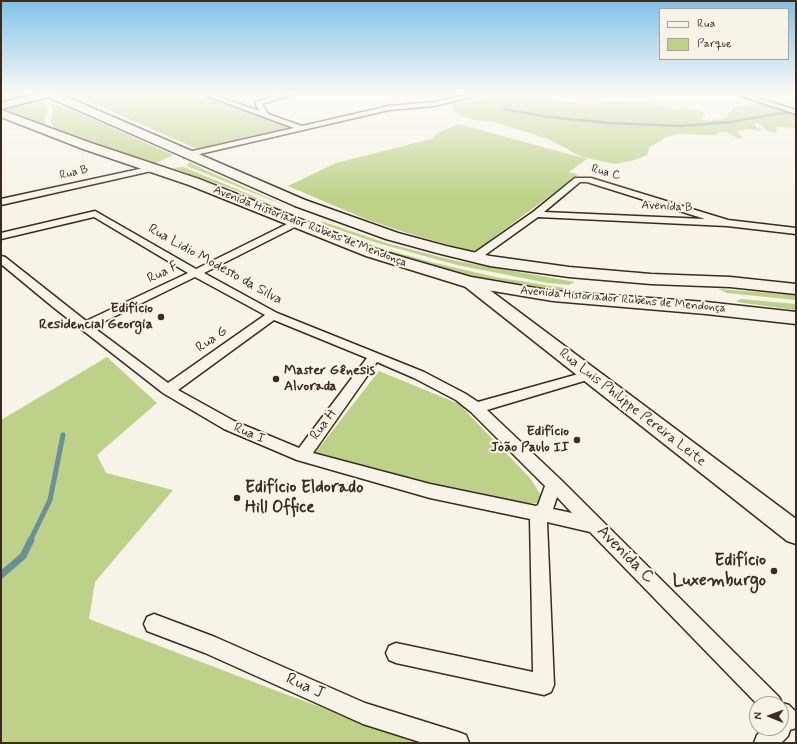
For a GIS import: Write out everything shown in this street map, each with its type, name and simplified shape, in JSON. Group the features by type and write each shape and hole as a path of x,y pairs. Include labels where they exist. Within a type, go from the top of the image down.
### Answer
{"main road":[{"name":"Avenida Historiador Rubens de Mendonça","path":"43,129 107,153 228,195 372,253 469,282 553,296 706,308 796,318"},
{"name":"Avenida Historiador Rubens de Mendonça","path":"128,129 300,203 392,236 474,258 569,272 651,279 730,282 796,289"},
{"path":"153,168 187,155"},
{"path":"296,223 303,214 300,203"}],"street":[{"path":"187,155 299,129"},
{"name":"Rua B","path":"1,202 153,168"},
{"name":"Rua C","path":"474,258 536,214 578,180 583,180 727,223"},
{"name":"Rua Lidio Modesto da Silva","path":"1,236 95,214 228,292 273,315 419,375 461,397 476,408"},
{"name":"Avenida B","path":"536,214 727,223 796,231"},
{"name":"Rua F","path":"85,326 296,223"},
{"name":"Rua I","path":"1,259 168,390 229,425 302,456 430,491 594,525"},
{"name":"Rua Luis Philippe Pereira Leite","path":"469,282 796,533"},
{"name":"Rua G","path":"168,390 273,315"},
{"name":"Rua H","path":"302,456 375,356"},
{"path":"476,408 589,375"},
{"name":"Avenida C","path":"476,408 554,484 764,696"},
{"path":"396,653 544,685 540,513 554,484"},
{"name":"Rua J","path":"154,624 208,644 362,713 458,743"}],"green space":[{"path":"55,129 114,129 173,155 156,163 65,135"},
{"path":"151,129 289,129 197,149"},
{"path":"448,129 475,129 587,159 569,172 578,175 474,252 368,220 288,186 336,163 431,139 438,133"},
{"path":"515,129 760,129 763,130 758,131 750,129 738,131 743,138 739,139 726,132 719,132 716,135 677,134 666,137 650,147 647,155 635,160 615,164 582,157 546,138"},
{"path":"765,129 776,129 777,131 775,133"},
{"path":"189,162 203,169 291,208 187,166"},
{"path":"183,167 232,187 283,210 284,212 235,190 173,168"},
{"path":"321,221 386,243 456,261 575,282 569,285 548,283 457,265 374,242 323,224"},
{"path":"313,226 319,226 377,247 431,262 495,277 570,289 575,292 553,292 472,278 393,256"},
{"path":"719,289 796,295 796,300 727,293"},
{"path":"740,299 796,304 796,310 736,302"},
{"path":"107,357 157,403 97,455 106,473 173,490 95,582 89,619 285,694 420,743 1,743 1,420"},
{"path":"379,371 459,404 530,478 541,495 539,503 520,504 490,499 315,453"}],"waterway":[{"path":"30,541 50,500 63,435"},
{"path":"1,575 23,556 31,540"}],"place":[{"name":"Edifício Residencial Georgia","path":"161,317"},
{"name":"Master Gênesis Alvorada","path":"276,379"},
{"name":"Edifício João Paulo II","path":"577,440"},
{"name":"Edifício Eldorado Hill Office","path":"237,498"},
{"name":"Edifício Luxemburgo","path":"774,571"}]}
